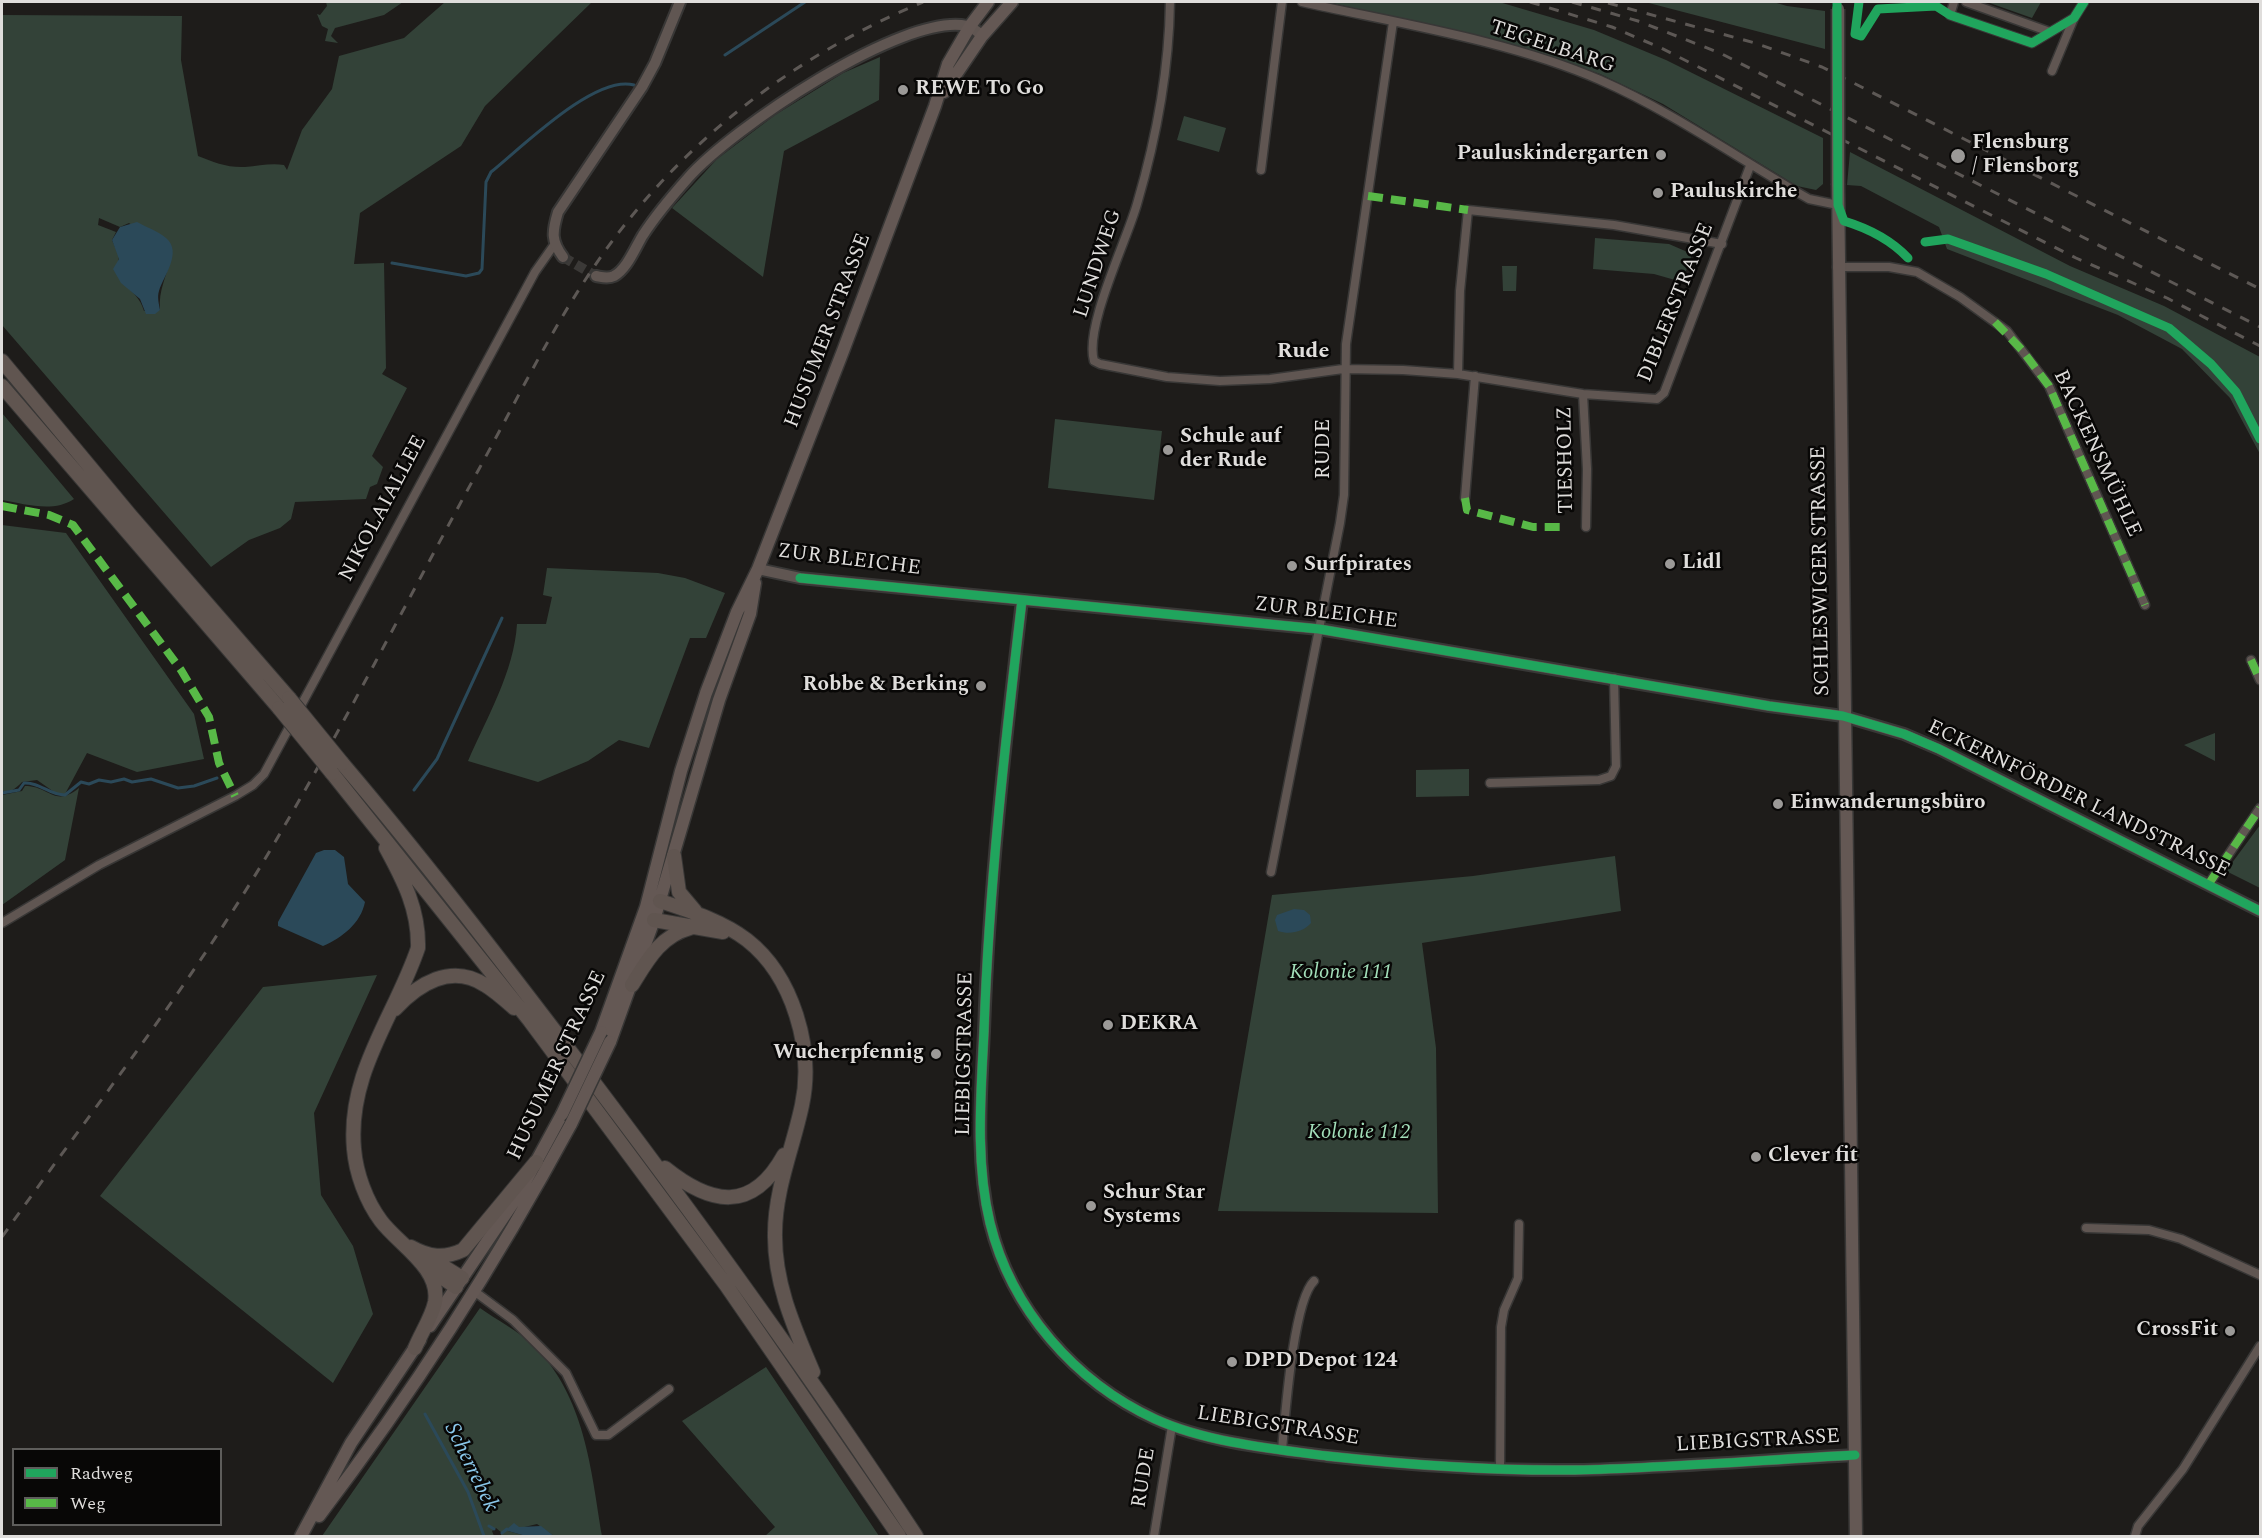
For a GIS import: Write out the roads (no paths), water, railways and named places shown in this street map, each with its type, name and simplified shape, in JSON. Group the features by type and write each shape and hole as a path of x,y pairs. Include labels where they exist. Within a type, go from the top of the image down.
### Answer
{"highway":[{"path":"2,361 337,768 496,954 651,1157 827,1401 916,1536"},
{"path":"2,386 284,703"},
{"path":"337,768 370,818 530,1021 726,1285 899,1536"},
{"path":"370,818 405,883 416,915 418,948 411,968 382,1025 360,1082 354,1120 354,1150 368,1197 380,1221 396,1238 459,1283"},
{"path":"674,856 679,892 696,921"},
{"path":"654,903 748,941 778,977 796,1014 805,1071 802,1104 777,1201 775,1234 777,1272 788,1312 827,1401"},
{"path":"654,920 696,921"},
{"path":"632,985 653,953 666,939 696,921"},
{"path":"382,1025 411,992 430,980 451,977 484,984 530,1021"},
{"path":"651,1157 683,1183 713,1197 733,1199 767,1182 784,1155 795,1129"},
{"path":"423,1259 452,1255 463,1250 536,1162"},
{"path":"415,1348 435,1301 434,1286 423,1259"}],"main road":[{"name":"HUSUMER STRASSE","path":"303,1536 365,1455 474,1291 529,1202 571,1124 610,1041 654,920 654,903 696,721 737,612 758,569 935,106 948,64 970,26 988,2"},
{"name":"HUSUMER STRASSE","path":"935,106 982,36 1012,2"},
{"name":"SCHLESWIGER STRASSE","path":"1838,5 1838,267 1843,716 1856,1536"},
{"name":"HUSUMER STRASSE","path":"303,1536 351,1443 517,1197 601,1032 674,856 719,700 750,614 758,569"},
{"path":"459,1283 474,1291"}],"street":[{"path":"563,257 554,245 552,232 558,212 656,63 680,2"},
{"name":"LUNDWEG","path":"1170,2 1165,90 1137,204 1098,320 1093,355 1095,361 1167,377 1220,381 1270,379 1343,369"},
{"path":"1261,170 1282,2"},
{"name":"TEGELBARG","path":"1302,2 1518,52 1600,80 1683,123 1809,199 1838,205"},
{"path":"1954,2 1950,15 2032,43 2074,18"},
{"path":"1966,2 2050,32"},
{"path":"2052,71 2074,18 2084,2"},
{"name":"RUDE","path":"1271,872 1344,495 1343,369 1393,22"},
{"path":"596,276 610,277 621,270 657,216 689,176 729,139 771,108 814,81 931,28 951,25 970,26 982,36"},
{"name":"DIBLERSTRASSE","path":"1343,369 1458,374 1583,394 1648,401 1657,399 1664,393 1750,165"},
{"path":"1458,374 1460,291 1468,210 1614,225 1722,244"},
{"name":"NIKOLAIALLEE","path":"2,923 90,870 235,796 253,785 264,774 529,282 544,256 554,245"},
{"name":"BACKENSMÜHLE","path":"1838,267 1889,267 1917,272 1960,297 2007,331 2049,386 2145,605"},
{"path":"1465,498 1475,376"},
{"name":"TIESHOLZ","path":"1583,394 1587,469 1586,527"},
{"name":"ZUR BLEICHE","path":"758,569 800,578 1319,629 1769,706 1843,716"},
{"name":"LIEBIGSTRASSE","path":"1022,600 1000,782 987,953 981,1088 984,1195 991,1226 1008,1273 1024,1306 1048,1338 1077,1367 1109,1392 1172,1426 1282,1450 1402,1463 1500,1469 1576,1470 1855,1455"},
{"path":"2251,660 2260,680"},
{"path":"1490,783 1599,780 1611,776 1616,766 1614,678"},
{"name":"ECKERNFÖRDER LANDSTRASSE","path":"1843,716 1904,734 1939,749 2260,911"},
{"path":"2208,885 2260,808"},
{"path":"1500,1469 1501,1327 1504,1310 1518,1278 1519,1224"},
{"path":"2086,1228 2150,1230 2181,1239 2260,1275"},
{"path":"1282,1450 1286,1398 1296,1339 1307,1288 1314,1281"},
{"path":"474,1291 513,1320 566,1373 596,1435 609,1435 669,1389"},
{"path":"2135,1536 2138,1526 2183,1469 2260,1346"},
{"name":"RUDE","path":"1154,1536 1172,1426"}],"water":[{"path":"137,222 166,238 173,250 158,293 160,310 155,314 146,314 140,299 121,283 113,269 119,259 112,240 120,227"},
{"path":"335,850 344,857 348,884 365,902 363,910 350,929 323,946 278,926 278,922 316,853"},
{"path":"1294,909 1304,910 1310,915 1311,923 1296,932 1278,931 1275,920 1277,915"},
{"path":"514,1523 519,1527 541,1526 554,1536 526,1536 508,1531 507,1529"}],"waterway":[{"path":"725,55 805,2"},
{"path":"392,263 466,276 479,273 482,269 486,182 491,172 559,115 580,101 599,91 618,85 634,85"},
{"path":"414,790 437,759 502,618"},
{"path":"2,793 19,790 24,783 35,784 54,793 65,795 81,782 89,784 99,780 111,782 124,779 132,782 151,779 178,788 194,786 217,778"},
{"name":"Scherrebek","path":"425,1414 468,1492 484,1536"},
{"path":"489,1526 494,1529"},
{"path":"502,1533 507,1529"}],"tunnel":[{"path":"563,257 596,276"}],"railway":[{"path":"2,1237 143,1043 244,894 328,750 539,358 570,303 605,251 636,210 671,172 746,104 831,48 876,23 923,2"},
{"path":"1530,2 1612,27 1661,48 2076,258 2167,298 2260,346"},
{"path":"1572,2 1638,21 1720,53 2260,327"},
{"path":"1608,3 1755,43 1822,67 2260,289"}],"place":[{"name":"REWE To Go","path":"903,90"},
{"name":"Pauluskindergarten","path":"1661,155"},
{"name":"Flensburg / Flensborg","path":"1958,156"},
{"name":"Pauluskirche","path":"1658,193"},
{"name":"Schule auf der Rude","path":"1168,450"},
{"name":"Lidl","path":"1670,564"},
{"name":"Surfpirates","path":"1292,566"},
{"name":"Robbe & Berking","path":"981,686"},
{"name":"Einwanderungsbüro","path":"1778,804"},
{"name":"DEKRA","path":"1108,1025"},
{"name":"Wucherpfennig","path":"936,1054"},
{"name":"Clever fit","path":"1756,1157"},
{"name":"Schur Star Systems","path":"1091,1206"},
{"name":"CrossFit","path":"2230,1331"},
{"name":"DPD Depot 124","path":"1232,1362"}],"district":[{"name":"Rude","path":"1303,353"}],"park label":[{"name":"Kolonie 111","path":"1341,974"},
{"name":"Kolonie 112","path":"1359,1134"}]}
